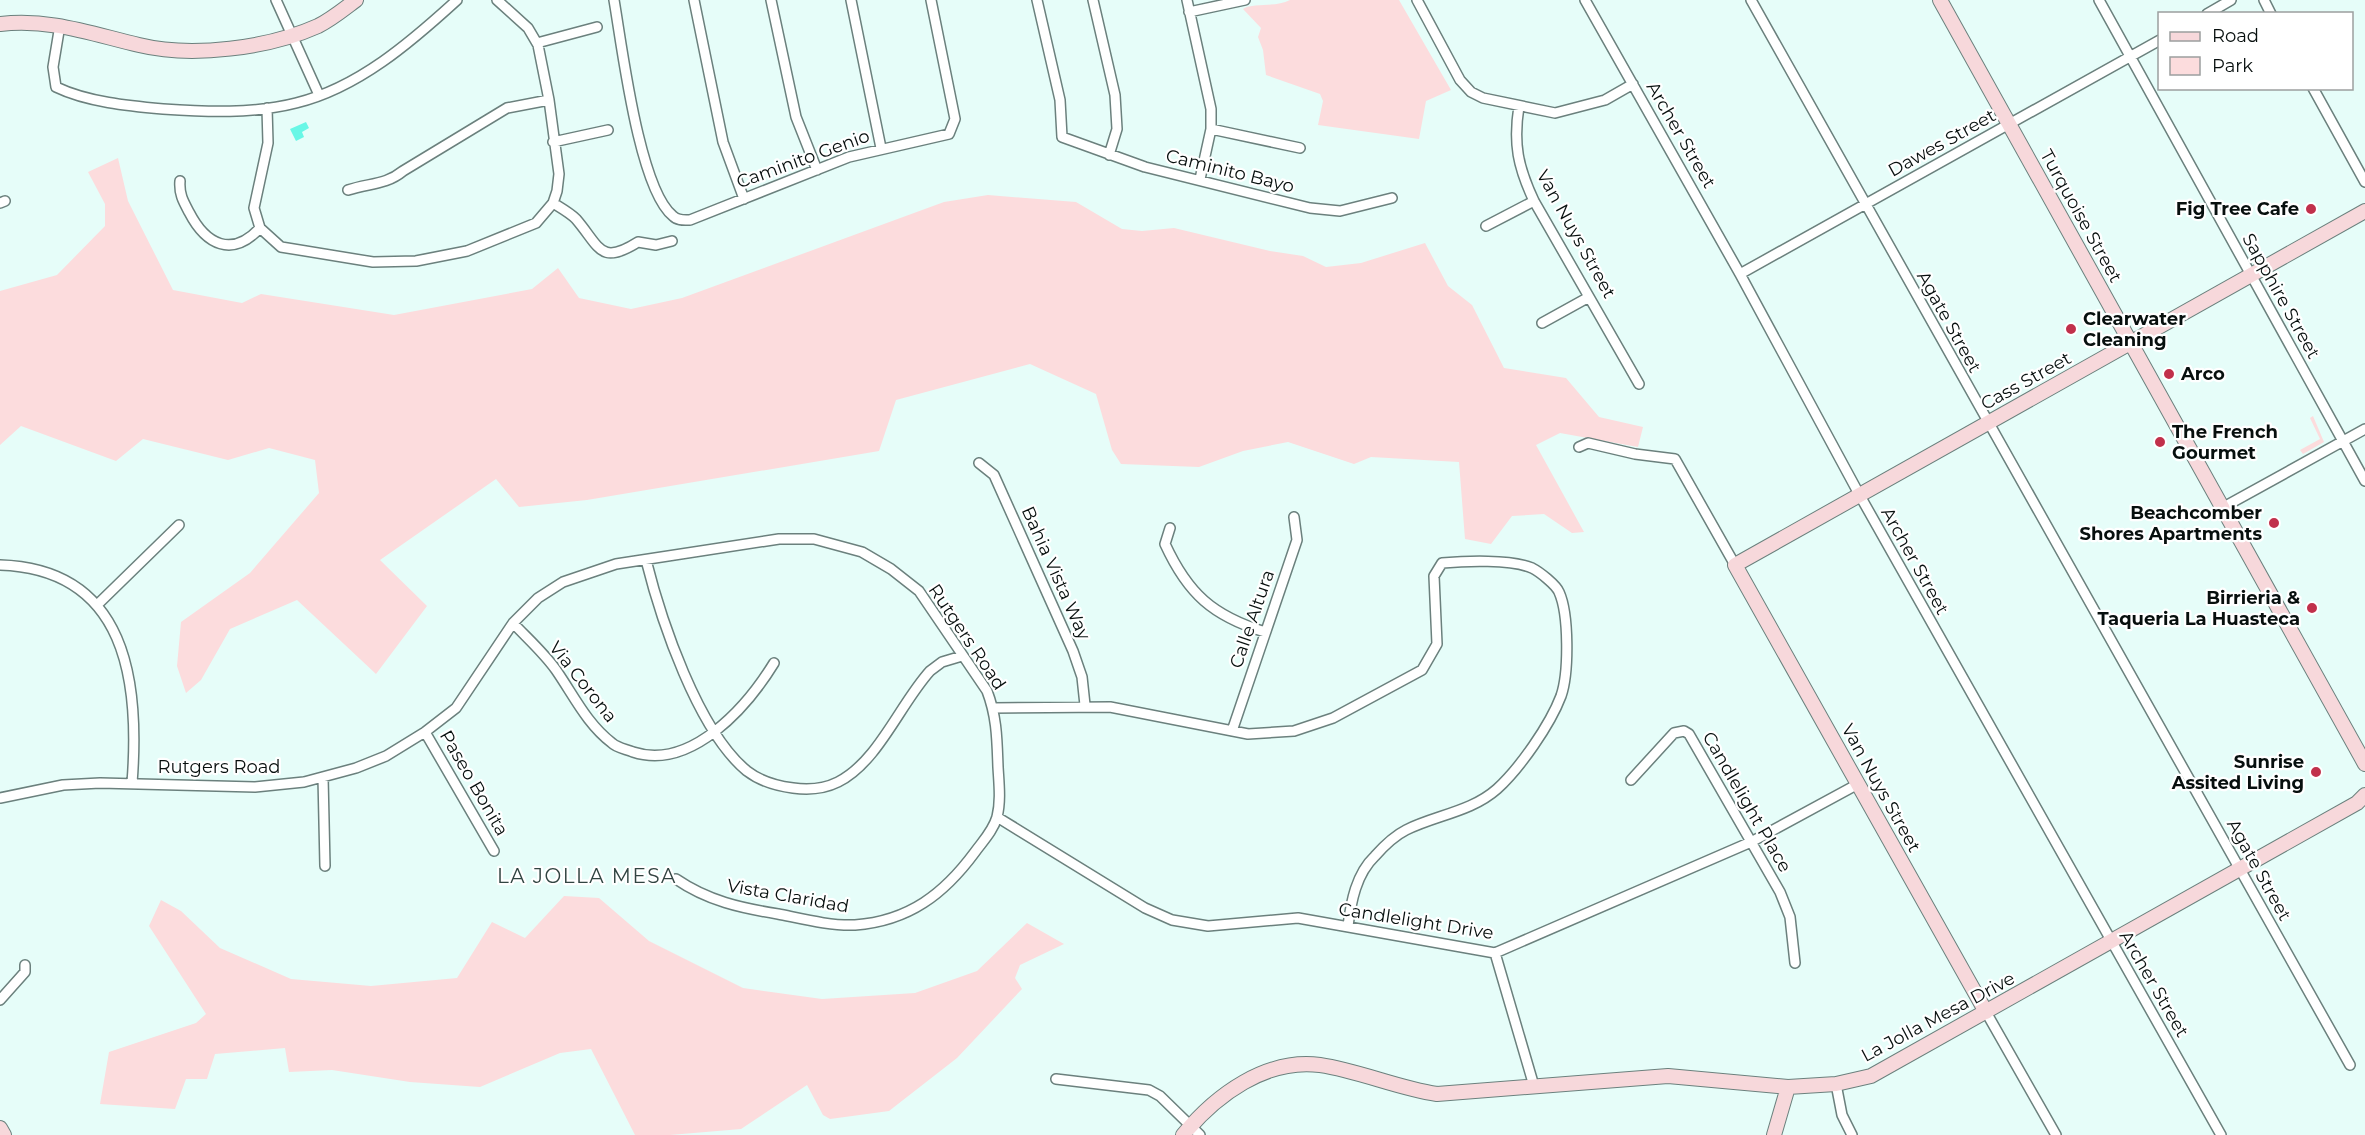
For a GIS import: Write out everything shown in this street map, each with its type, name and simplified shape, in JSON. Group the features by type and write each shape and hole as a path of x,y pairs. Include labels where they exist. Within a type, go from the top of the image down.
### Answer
{"street":[{"path":"276,0 319,95"},
{"path":"0,24 24,21 60,25 142,46 187,52 240,48 317,26 356,0"},
{"path":"60,25 52,67 56,87 70,94 143,108 183,110 267,108 297,103 319,95 372,69 457,0"},
{"path":"267,108 268,143 254,208 260,228 281,247 373,262 416,261 467,251 536,223 553,203 559,174 549,100 537,44 528,28 497,0"},
{"name":"Caminito Genio","path":"614,0 640,140 649,173 668,211 674,217 690,220 817,170 881,148 949,134 956,119 931,0"},
{"path":"694,0 723,142 744,199"},
{"path":"771,0 796,117 817,170"},
{"path":"851,0 881,148"},
{"name":"Caminito Bayo","path":"1037,0 1060,100 1062,137 1144,167 1200,179 1266,198 1340,211 1392,198"},
{"path":"1093,0 1115,95 1117,129 1109,155"},
{"path":"1187,0 1211,109 1211,129 1200,179"},
{"path":"1189,12 1245,0"},
{"path":"1416,0 1460,80 1471,92 1483,98 1555,113 1605,100 1633,84"},
{"name":"Archer Street","path":"1585,0 1740,274 1859,494 2221,1135"},
{"name":"Agate Street","path":"1751,0 2350,1065"},
{"name":"Turquoise Street","path":"1940,0 2365,764"},
{"name":"Sapphire Street","path":"2099,0 2365,481"},
{"path":"2210,12 2231,0"},
{"path":"537,44 597,27"},
{"name":"Dawes Street","path":"1740,274 1866,206 2158,41"},
{"path":"2314,90 2365,182"},
{"path":"348,190 369,183 390,182 403,171 507,108 549,100"},
{"name":"Van Nuys Street","path":"1519,106 1516,148 1520,170 1534,201 1639,384"},
{"path":"1211,129 1300,148"},
{"path":"554,142 608,130"},
{"path":"180,181 179,194 197,228 213,241 238,244 251,238 260,228"},
{"path":"1486,226 1534,201"},
{"path":"553,203 575,218 593,243 609,254 620,254 638,242 656,245 672,241"},
{"name":"Cass Street","path":"1735,565 2365,211"},
{"path":"1542,323 1589,297"},
{"path":"2222,508 2365,429"},
{"name":"Van Nuys Street","path":"1579,447 1588,443 1635,454 1675,459 2056,1135"},
{"name":"Bahia Vista Way","path":"979,463 994,475 1073,651 1082,677 1085,705"},
{"name":"Calle Altura","path":"1232,731 1297,540 1294,517"},
{"path":"97,605 179,525"},
{"path":"1170,528 1165,544 1169,553 1182,577 1206,604 1235,623 1265,632"},
{"name":"Rutgers Road","path":"0,798 63,785 132,783 255,787 304,782 323,777 386,756 425,732 456,708 513,622 538,598 563,582 605,566 779,539 814,539 862,552 891,569 919,591 987,692 993,708 1085,705 1110,707 1248,734 1294,731 1333,718 1422,670 1437,644 1434,576 1442,563 1481,560 1532,568 1559,590 1564,610 1566,664 1561,694 1544,732 1497,789 1466,809 1405,831 1374,857 1361,875 1351,903 1348,926"},
{"path":"646,560 657,603 683,672 714,730 729,754 748,772 776,786 810,790 837,783 860,766 930,671 942,662 962,656"},
{"path":"0,565 33,568 68,581 97,605 118,635 130,679 136,734 132,783"},
{"name":"Via Corona","path":"513,622 555,669 592,726 614,745 645,756 668,755 692,746 730,718 753,693 774,663"},
{"name":"Vista Claridad","path":"676,879 690,889 727,905 831,924 854,925 890,919 924,905 962,871 992,829 997,818 999,787 997,720 993,708"},
{"name":"Candlelight Place","path":"1631,780 1674,733 1684,731 1689,734 1780,892 1790,917 1795,963"},
{"name":"Paseo Bonita","path":"425,732 494,850"},
{"path":"323,777 325,866"},
{"name":"Candlelight Drive","path":"997,818 1145,908 1172,920 1208,926 1298,918 1495,953 1751,842 1858,784"},
{"name":"La Jolla Mesa Drive","path":"1191,1132 1231,1091 1260,1072 1289,1066 1319,1065 1356,1073 1409,1090 1437,1094 1668,1076 1788,1087 1836,1084 1870,1076 2240,870 2357,803 2365,795"},
{"path":"1495,953 1534,1086"},
{"path":"0,1000 25,972 25,965"},
{"path":"1056,1079 1149,1090 1160,1096 1191,1132"},
{"path":"1836,1084 1842,1115 1852,1135"},
{"path":"1774,1135 1788,1087"},
{"path":"0,1128 4,1135"}],"green space":[{"path":"1290,0 1399,0 1451,90 1426,101 1419,139 1318,125 1323,101 1320,94 1266,75 1263,50 1258,37 1261,28 1243,9"},
{"path":"118,158 128,201 173,290 242,303 261,294 394,315 532,289 558,268 579,298 631,309 682,298 944,202 988,195 1076,202 1122,229 1142,231 1174,228 1270,251 1303,256 1326,267 1361,263 1425,243 1448,286 1472,305 1504,368 1566,378 1599,417 1643,427 1638,447 1560,433 1536,445 1584,532 1572,533 1544,514 1512,516 1491,544 1465,539 1459,462 1371,457 1354,464 1288,442 1243,451 1199,467 1121,464 1112,450 1096,394 1030,364 896,400 879,451 587,500 519,507 496,479 380,560 427,606 376,674 297,600 230,629 201,680 186,693 177,666 181,622 250,573 319,493 315,460 269,448 228,460 143,439 116,461 21,426 0,445 0,291 57,275 105,226 105,204 88,172"},
{"path":"2313,416 2324,442 2303,454 2300,450 2320,439 2310,418"},
{"path":"564,896 599,898 649,941 743,988 822,999 915,993 977,971 1027,923 1064,944 1020,965 1015,978 1022,989 957,1058 889,1111 830,1119 823,1115 807,1085 741,1129 670,1135 635,1135 591,1049 560,1053 480,1087 410,1082 332,1070 289,1072 285,1048 215,1054 207,1079 186,1079 175,1109 100,1104 109,1052 196,1023 206,1014 149,926 161,900 181,911 220,948 291,979 371,986 457,978 492,922 525,938"}],"shaded area":[{"path":"306,122 309,128 302,132 304,137 296,141 290,129"}],"place":[{"name":"Fig Tree Cafe","path":"2311,209"},
{"name":"Clearwater Cleaning","path":"2071,329"},
{"name":"Arco","path":"2169,374"},
{"name":"The French Gourmet","path":"2160,442"},
{"name":"Beachcomber Shores Apartments","path":"2274,523"},
{"name":"Birrieria & Taqueria La Huasteca","path":"2312,608"},
{"name":"Sunrise Assited Living","path":"2316,772"}],"district":[{"name":"LA JOLLA MESA","path":"587,876"}]}
